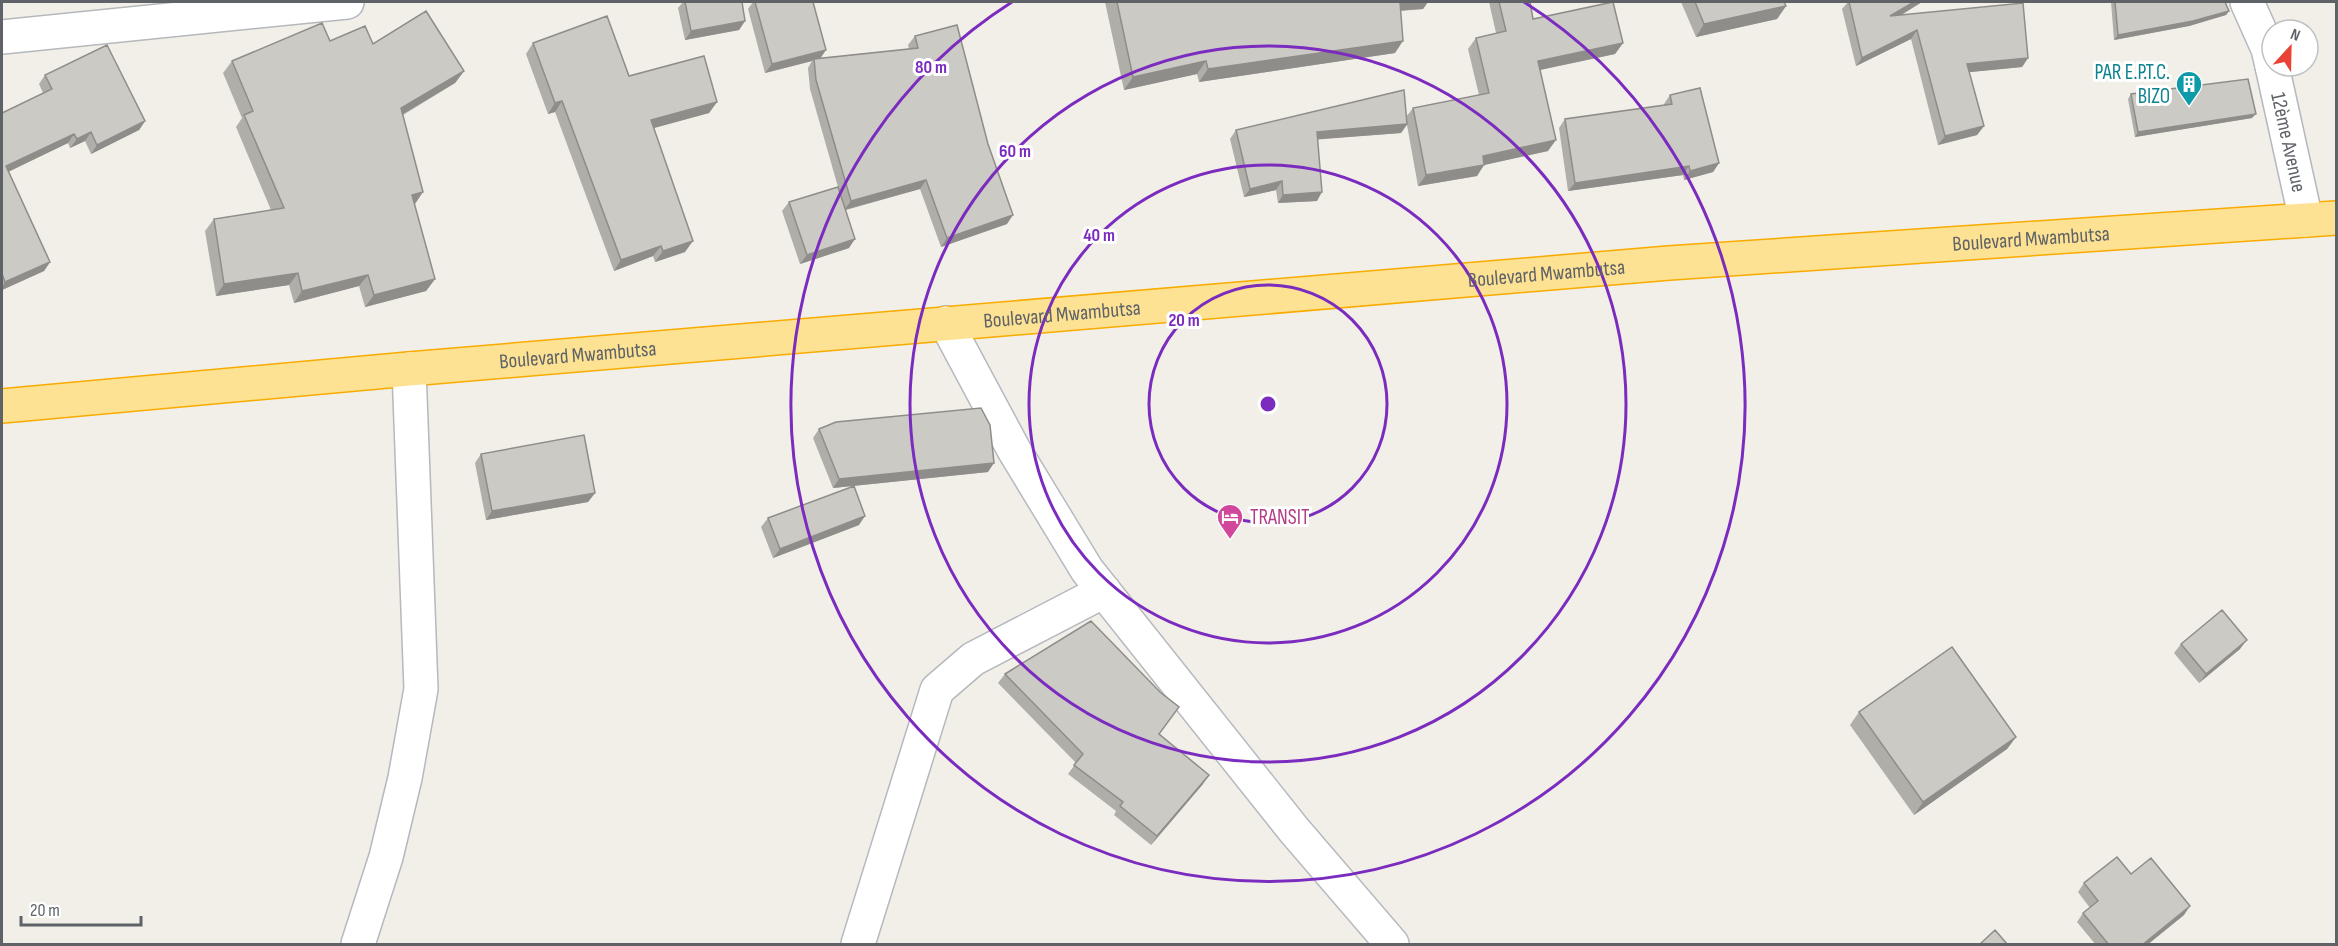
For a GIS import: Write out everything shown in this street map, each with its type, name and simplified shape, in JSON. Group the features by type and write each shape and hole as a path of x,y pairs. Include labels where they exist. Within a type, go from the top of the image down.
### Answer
{"highway":[{"name":"Boulevard Mwambutsa","path":"2,406 409,369 1681,262 2321,219"}],"street":[{"path":"2,37 233,8 347,2"},
{"name":"12ème Avenue","path":"2247,2 2260,31"},
{"name":"12ème Avenue","path":"2276,78 2321,219"},
{"path":"946,323 1014,450 1087,570 1294,831 1392,945"},
{"path":"358,945 386,857 405,778 421,689 409,369"},
{"path":"858,945 937,690 973,659 1104,591"}],"building":[{"path":"685,2 742,2 745,21 691,31"},
{"path":"755,2 813,2 826,50 772,64"},
{"path":"1117,2 1400,2 1403,41 1208,69 1206,61 1133,77"},
{"path":"1499,2 1530,2 1533,19 1613,2 1623,43 1538,61 1556,140 1483,156 1484,165 1426,175 1413,108 1489,93 1476,38 1506,31"},
{"path":"1695,2 1784,2 1786,6 1704,24"},
{"path":"1849,2 1914,2 1890,16 2023,3 2028,58 1967,64 1984,126 1945,136 1917,30 1862,58"},
{"name":"PAR E.P.T.C. BIZO","path":"2115,2 2225,2 2229,11 2193,21 2118,35"},
{"path":"426,11 464,71 401,108 423,192 412,195 435,279 374,295 368,275 302,291 298,273 224,284 214,219 284,208 244,115 253,111 232,61 322,23 330,41 365,26 373,44"},
{"path":"607,16 629,76 704,56 717,102 651,120 693,241 663,251 661,246 621,260 562,101 555,103 533,43"},
{"path":"957,25 988,144 1013,215 947,238 926,180 851,201 816,80 814,59 918,48 915,36"},
{"path":"107,45 145,121 97,145 91,132 77,139 74,134 6,166 50,262 5,282 2,274 2,113 52,89 45,75"},
{"name":"PAR E.P.T.C. BIZO","path":"2248,79 2256,114 2138,132 2131,94"},
{"path":"1700,88 1719,163 1690,171 1689,166 1575,183 1565,119 1672,104 1670,95"},
{"path":"1404,90 1407,124 1317,132 1322,192 1283,195 1282,181 1250,189 1236,130"},
{"path":"838,187 855,239 807,255 789,202"},
{"path":"981,408 990,425 994,463 839,479 819,429 836,422"},
{"path":"584,435 595,493 492,511 481,454"},
{"path":"854,486 865,516 780,549 768,518"},
{"path":"2222,610 2247,640 2206,674 2181,644"},
{"path":"1091,621 1160,692 1179,707 1159,734 1209,775 1157,836 1120,806 1123,802 1074,765 1083,754 1005,674"},
{"path":"1952,647 2016,737 1923,802 1859,712"},
{"path":"2117,857 2131,874 2151,858 2190,906 2142,945 2109,945 2083,913 2098,901 2084,883"},
{"path":"1995,930 2008,945 1979,945"}],"place":[{"name":"PAR E.P.T.C. BIZO","path":"2189,107"},
{"name":"TRANSIT","path":"1230,540"}]}
